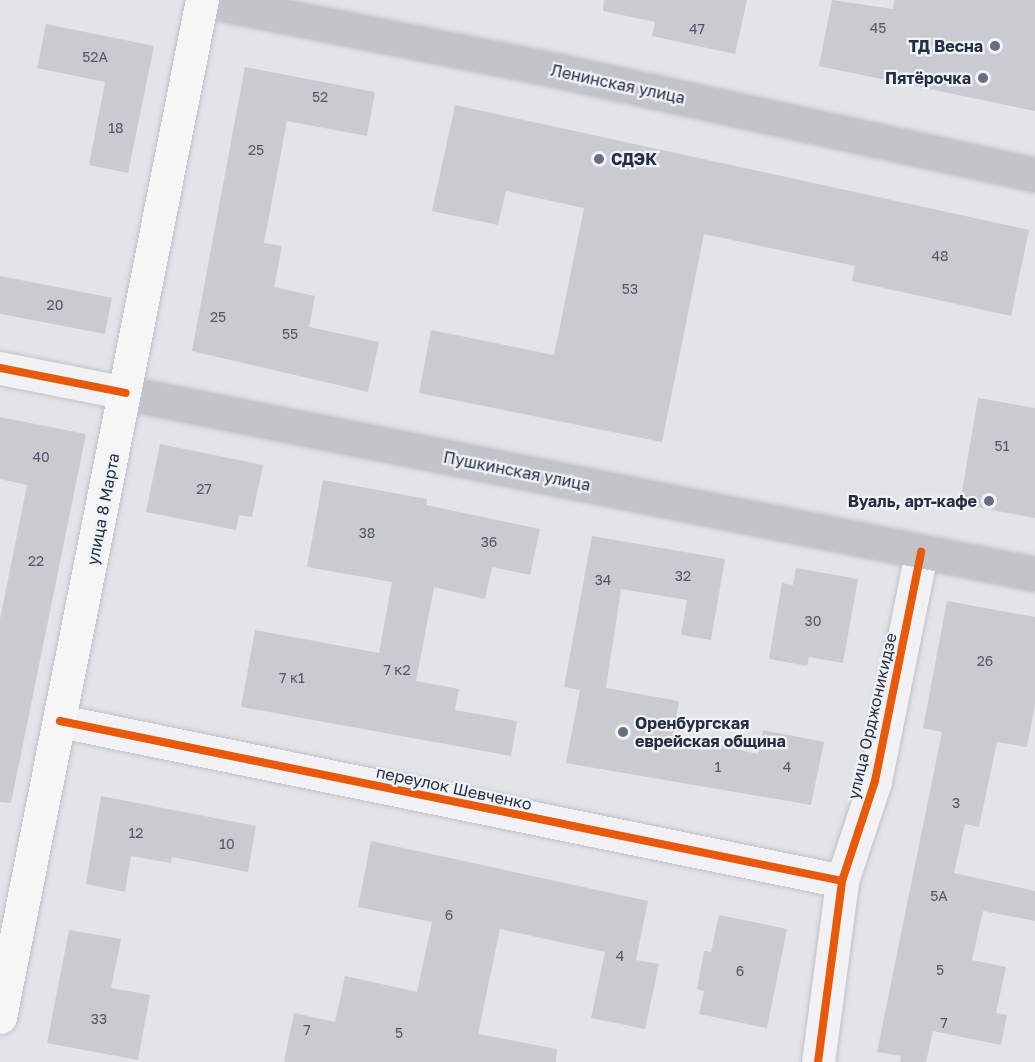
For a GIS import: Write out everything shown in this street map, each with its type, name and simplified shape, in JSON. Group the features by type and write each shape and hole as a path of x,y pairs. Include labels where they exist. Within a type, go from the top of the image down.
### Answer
{"main road":[{"name":"Ленинская улица","path":"201,0 564,72 1035,175"},
{"name":"улица 8 Марта","path":"0,1017 126,393 201,0"},
{"name":"Пушкинская улица","path":"126,393 1035,574"}],"street":[{"name":"Пушкинская улица","path":"0,368 126,393"},
{"name":"улица Орджоникидзе","path":"818,1062 842,881 875,781 921,552"},
{"name":"переулок Шевченко","path":"60,721 842,881"}],"building":[{"path":"604,0 747,0 735,54 652,36 655,22 603,11"},
{"path":"832,0 893,9 894,0 1035,0 1035,111 819,66"},
{"path":"46,24 154,46 128,173 89,165 105,82 37,68"},
{"path":"245,67 375,92 367,136 287,121 264,243 282,246 274,287 315,296 309,327 379,342 368,392 192,351"},
{"path":"455,105 1029,230 1011,316 852,281 855,266 704,234 662,442 419,393 431,330 554,355 584,208 506,191 498,225 432,211"},
{"path":"0,276 112,298 105,334 0,314"},
{"path":"978,398 1035,408 1035,518 960,504"},
{"path":"0,417 86,434 11,803 0,802 0,619 27,485 0,479"},
{"path":"160,444 263,465 252,517 239,515 236,530 146,512"},
{"path":"323,480 427,499 426,505 540,529 530,575 492,567 485,599 434,587 416,681 459,689 455,710 517,721 511,756 241,707 255,630 379,653 392,582 307,567"},
{"path":"592,536 725,559 711,640 681,635 687,600 621,589 606,688 679,701 673,735 758,754 763,730 824,742 811,805 566,763 580,690 564,687"},
{"path":"796,568 858,579 843,663 809,657 807,666 769,659 782,583 793,585"},
{"path":"947,601 1035,617 1035,704 1027,747 997,742 979,827 965,824 954,873 1035,891 1035,921 983,911 972,960 1006,967 996,1013 1007,1015 1001,1045 933,1031 926,1062 900,1062 901,1056 877,1052 942,732 923,728"},
{"path":"101,796 256,826 248,872 172,857 171,863 131,856 125,892 86,884"},
{"path":"371,841 648,901 636,960 659,964 645,1029 591,1018 605,952 500,929 478,1034 557,1049 556,1062 284,1062 294,1013 335,1022 345,976 417,992 432,922 358,907"},
{"path":"719,915 787,929 767,1028 699,1014 704,991 697,989 704,951 711,952"},
{"path":"69,930 121,939 111,988 150,995 138,1060 47,1043"}],"cycle path":[{"path":"0,368 126,393"},
{"path":"818,1062 842,881 875,781 921,552"},
{"path":"60,721 842,881"}],"place":[{"name":"ТД Весна","path":"995,46"},
{"name":"Пятёрочка","path":"983,78"},
{"name":"СДЭК","path":"599,159"},
{"name":"Вуаль, арт-кафе","path":"989,501"},
{"name":"Оренбургская еврейская община","path":"623,732"}]}
